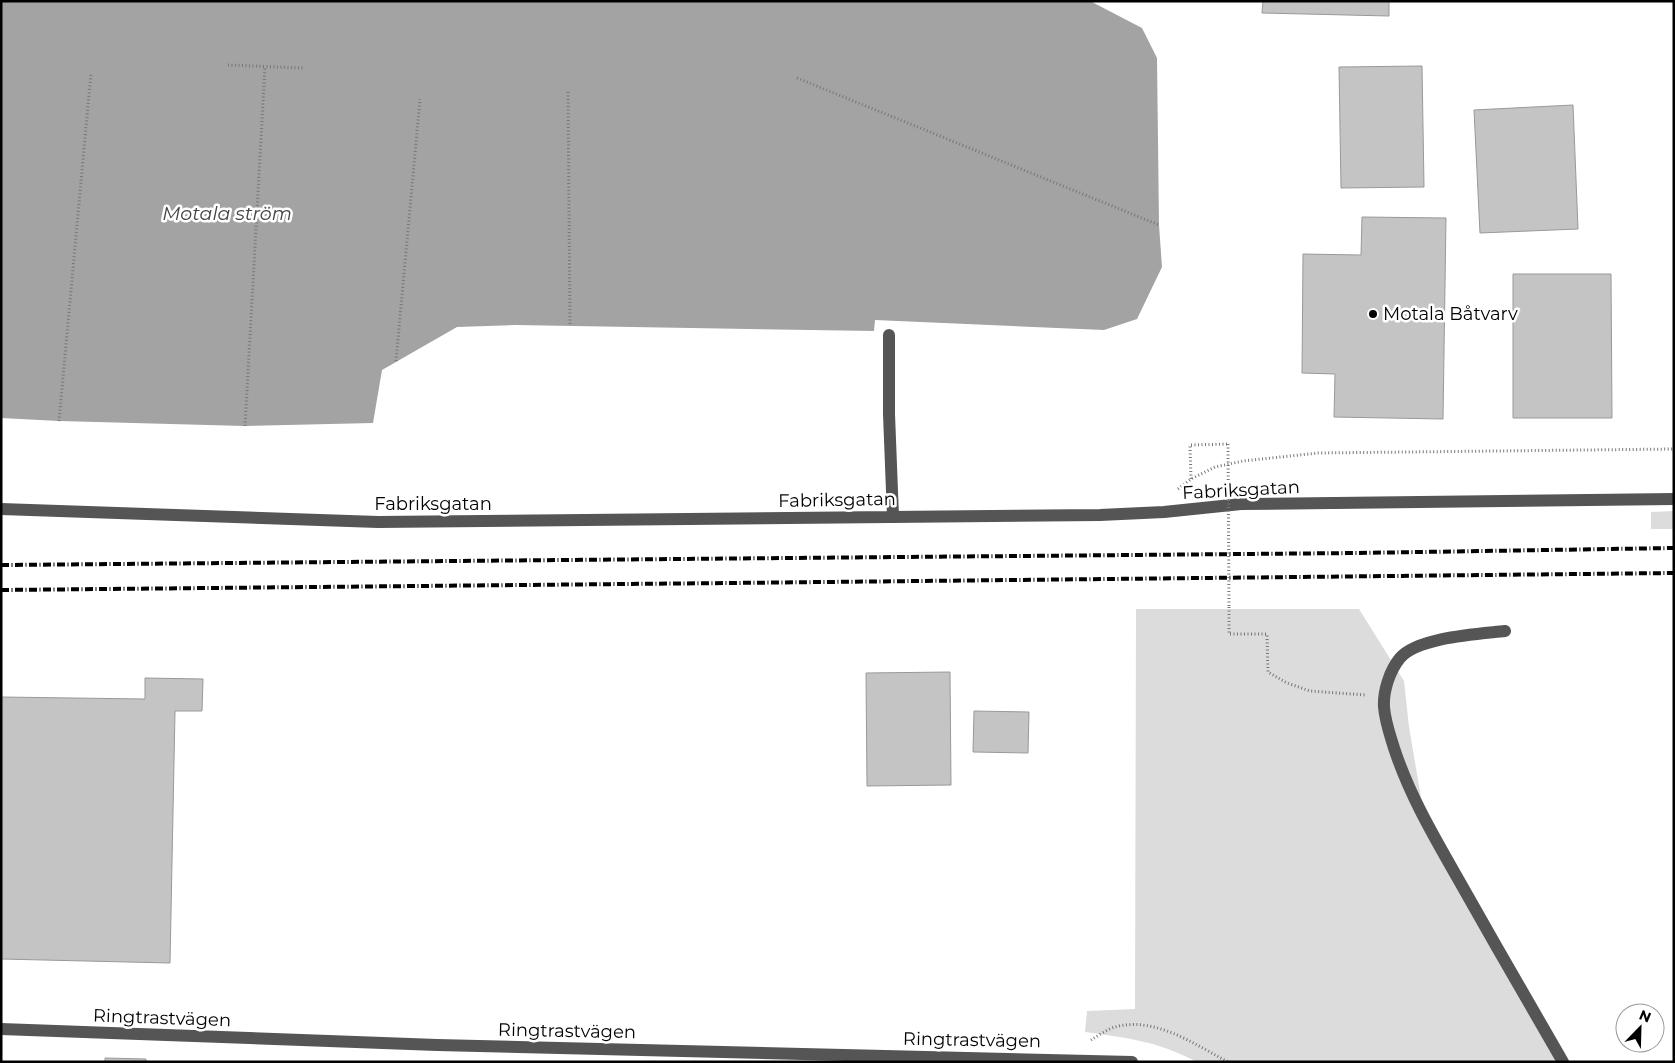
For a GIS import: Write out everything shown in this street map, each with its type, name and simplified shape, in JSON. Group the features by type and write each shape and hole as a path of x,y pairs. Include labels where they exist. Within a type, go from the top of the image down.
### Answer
{"street":[{"path":"889,335 889,414 893,517"},
{"name":"Fabriksgatan","path":"1,509 378,522 1100,515 1164,512 1241,504 1674,499"},
{"path":"1505,631 1449,638 1418,646 1401,657 1390,676 1384,696 1384,708 1402,772 1423,818 1563,1062"},
{"name":"Ringtrastvägen","path":"1,1029 437,1046 1067,1059 1132,1062"}],"path":[{"path":"228,65 303,68"},
{"path":"245,426 265,67"},
{"path":"59,421 91,72"},
{"path":"797,78 1159,225"},
{"path":"568,92 570,326"},
{"path":"396,361 420,99"},
{"path":"1191,480 1190,444 1228,444 1229,634 1268,634 1268,672 1287,683 1310,691 1384,696"},
{"path":"1174,490 1215,467 1243,460 1318,453 1674,449"},
{"path":"1067,1059 1085,1044 1114,1027 1138,1024 1165,1030 1228,1062"}],"shaded area":[{"path":"1674,511 1674,529 1651,529 1651,512"},
{"path":"1136,609 1359,609 1404,681 1409,727 1423,809 1562,1062 1197,1062 1169,1049 1155,1045 1085,1032 1087,1011 1135,1009"}],"water":[{"name":"Motala ström","path":"1,1 1090,1 1142,28 1157,58 1159,225 1162,267 1137,319 1104,330 875,320 874,331 515,325 457,327 382,370 373,423 245,426 1,418"}],"building":[{"path":"1263,1 1389,1 1389,16 1262,13"},
{"path":"1422,66 1424,187 1341,188 1339,67"},
{"path":"1573,105 1578,229 1480,233 1474,110"},
{"name":"Motala Båtvarv","path":"1362,217 1446,218 1443,419 1334,417 1335,374 1302,373 1303,254 1361,255"},
{"path":"1513,274 1611,274 1612,418 1513,418"},
{"path":"950,672 951,785 867,786 866,673"},
{"path":"145,678 203,679 202,711 175,711 170,963 1,959 1,697 145,699"},
{"path":"974,711 1029,712 1028,753 973,752"},
{"path":"105,1058 146,1059 146,1062 105,1062"}],"railway":[{"path":"1,565 1356,553 1674,548"},
{"path":"1,590 1674,573"}],"place":[{"name":"Motala Båtvarv","path":"1373,314"}]}
